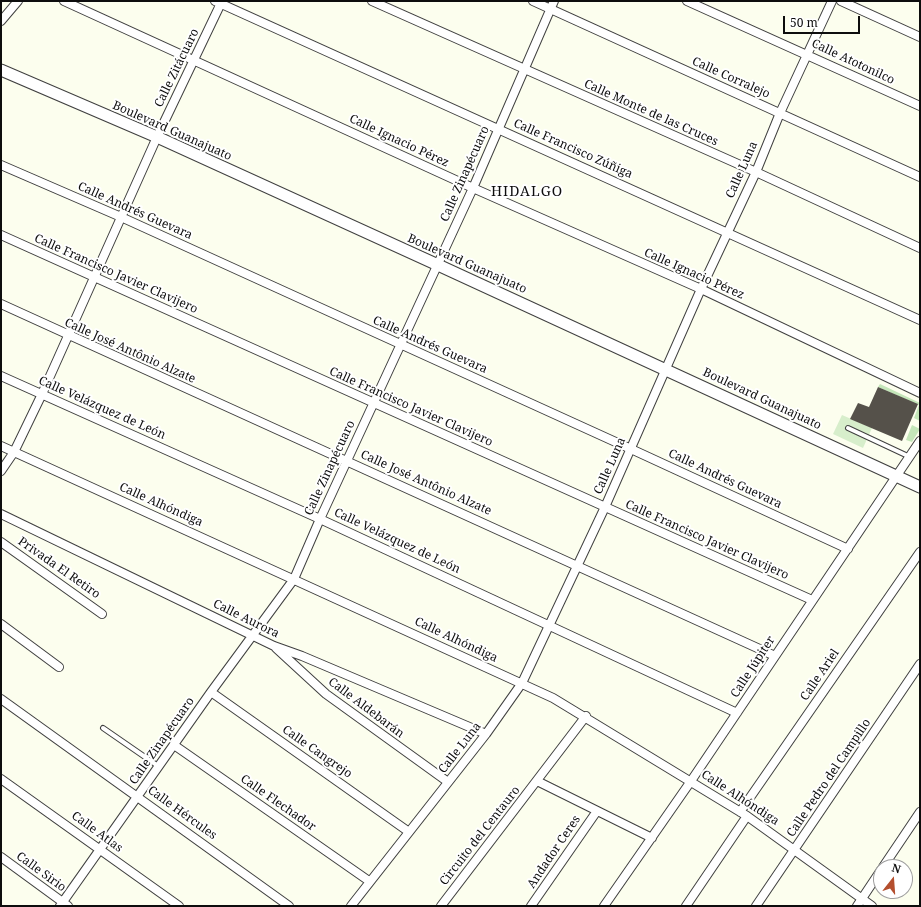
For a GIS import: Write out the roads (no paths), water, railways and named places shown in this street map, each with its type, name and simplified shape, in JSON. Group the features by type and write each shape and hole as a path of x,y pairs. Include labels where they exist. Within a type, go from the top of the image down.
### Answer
{"street":[{"path":"1,21 18,1"},
{"name":"Calle Ignacio Pérez","path":"64,1 473,188 701,289 920,393"},
{"name":"Calle Monte de las Cruces","path":"372,1 756,172 920,248"},
{"name":"Calle Corralejo","path":"532,1 920,177"},
{"name":"Calle Zinapécuaro","path":"63,905 100,849 211,692 294,579 373,403 473,188 554,1"},
{"name":"Calle Atotonilco","path":"687,1 920,106"},
{"name":"Calle Luna","path":"351,906 486,734 522,683 605,507 701,289 756,172 780,113 832,1"},
{"path":"840,1 920,37"},
{"name":"Calle Zitácuaro","path":"1,471 14,452 69,336 157,137 194,61 219,2"},
{"name":"Calle Francisco Zúñiga","path":"219,2 920,320"},
{"name":"Boulevard Guanajuato","path":"1,70 157,137 667,369 920,487"},
{"name":"Calle Andrés Guevara","path":"1,165 121,217 848,549"},
{"name":"Calle Francisco Javier Clavijero","path":"1,235 812,600"},
{"name":"Calle José Antônio Alzate","path":"1,304 774,656"},
{"name":"Calle Velázquez de León","path":"1,376 320,519 737,713"},
{"name":"Calle Júpiter","path":"604,906 692,781 774,656 920,441"},
{"name":"Calle Alhóndiga","path":"1,446 522,683 586,716 744,814 872,906"},
{"name":"Calle Aurora","path":"1,514 274,646 302,656 486,734"},
{"name":"Privada El Retiro","path":"1,542 102,614"},
{"name":"Calle Ariel","path":"686,906 744,814 920,552"},
{"path":"1,624 59,667"},
{"name":"Calle Aldebarán","path":"274,646 290,663 326,694 448,782"},
{"name":"Calle Pedro del Campillo","path":"756,906 920,664"},
{"name":"Calle Cangrejo","path":"211,692 410,832"},
{"name":"Calle Hércules","path":"1,699 289,906"},
{"name":"Circuito del Centauro","path":"441,906 586,716"},
{"name":"Calle Flechador","path":"174,745 369,882"},
{"name":"Calle Atlas","path":"1,779 179,906"},
{"path":"537,781 652,838"},
{"name":"Andador Ceres","path":"531,906 596,811"},
{"path":"888,859 920,812"},
{"name":"Calle Sirio","path":"1,857 63,905"},
{"path":"857,906 873,882"}],"lane":[{"path":"848,428 910,457"},
{"path":"103,728 159,766"}],"district":[{"name":"HIDALGO","path":"527,192"}]}
